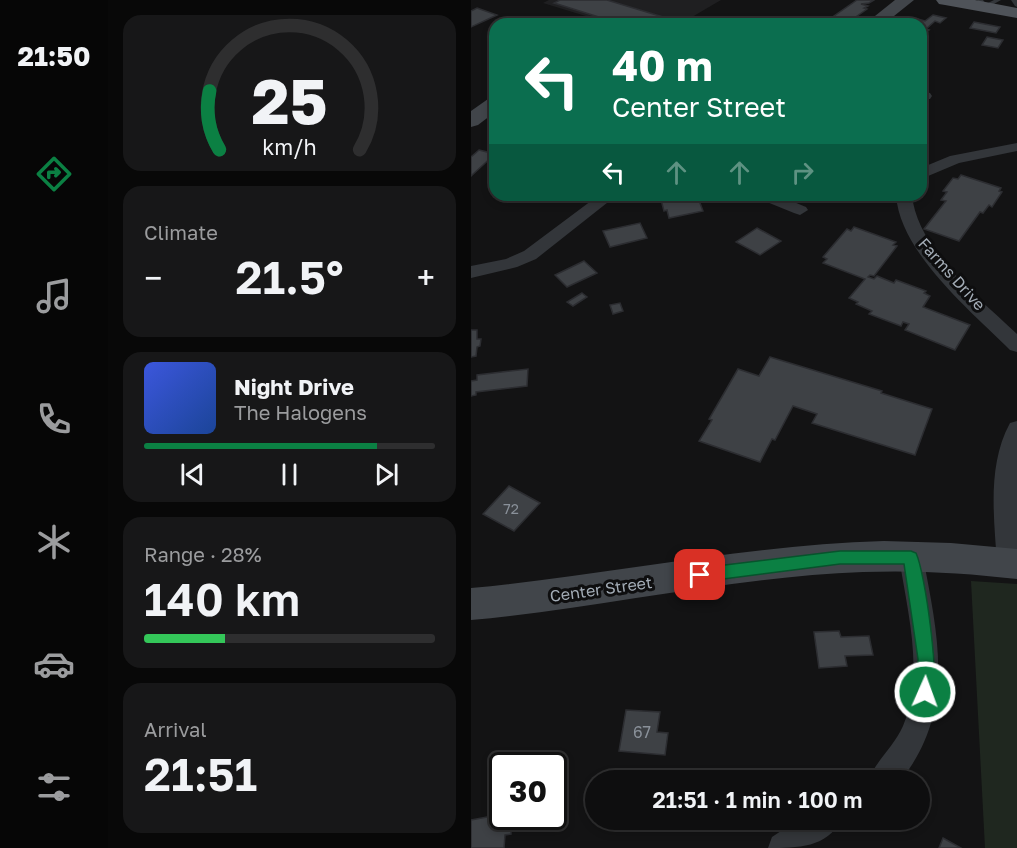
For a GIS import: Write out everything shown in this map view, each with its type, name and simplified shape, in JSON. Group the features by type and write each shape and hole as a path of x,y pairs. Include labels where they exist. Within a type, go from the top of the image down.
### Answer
{"main road":[{"path":"881,18 906,0"},
{"path":"945,0 988,2 1017,13"},
{"path":"471,120 489,106"},
{"name":"Center Street","path":"471,604 557,596 809,560 864,556 1013,564"}],"street":[{"path":"927,171 955,159 1017,147"},
{"path":"471,272 510,263 529,255 601,201"},
{"path":"778,201 800,210"},
{"name":"Farms Drive","path":"903,201 906,216 924,246 1017,345"},
{"path":"1013,564 1005,505 1007,473 1017,429"},
{"path":"891,770 906,752 916,733 925,692 927,659 911,557"},
{"path":"783,848 810,830"}],"lane":[{"path":"1014,0 1017,5"}],"shaded area":[{"path":"549,0 721,0 690,18 592,18 543,3"},
{"path":"971,581 1017,584 1017,848 985,848"}],"building":[{"path":"560,0 607,0 666,18 602,18 554,3"},
{"path":"857,0 874,0 861,4 868,6 864,8 867,9 854,18 834,16"},
{"path":"477,8 497,15 471,27 471,11"},
{"path":"933,15 946,18 940,23 935,21 927,28 927,20"},
{"path":"974,22 1000,27 996,33 970,28"},
{"path":"987,37 1003,40 998,48 982,45"},
{"path":"479,150 489,152 489,160 471,176 471,157"},
{"path":"961,175 1001,188 999,191 1002,192 992,207 989,205 983,213 980,212 959,241 924,229 946,201 941,200 947,192 943,191 953,178 958,179"},
{"path":"661,201 699,201 703,211 669,218 667,210 664,211"},
{"path":"640,223 647,238 610,247 603,231"},
{"path":"854,227 896,242 893,245 897,246 874,276 868,277 874,279 877,276 894,283 896,280 926,291 924,293 930,296 923,307 970,325 955,350 905,330 909,324 903,322 901,326 869,314 872,311 849,298 865,279 823,263 827,259 823,257 847,229 851,231"},
{"path":"757,228 781,241 760,255 736,242"},
{"path":"584,261 597,273 567,287 555,275"},
{"path":"582,293 587,297 573,306 567,302"},
{"path":"620,303 623,311 613,314 610,305"},
{"path":"471,330 477,330 477,339 481,339 476,356 471,357"},
{"path":"770,357 882,391 881,393 932,409 915,455 812,423 817,414 793,406 760,462 699,441 738,369 759,376"},
{"path":"528,369 527,386 476,392 476,395 471,396 471,381 477,380 477,375"},
{"path":"509,486 540,503 514,531 483,514"},
{"path":"839,631 841,637 869,636 873,655 845,656 847,666 819,668 814,632"},
{"path":"626,710 660,712 657,732 668,733 665,755 619,751"},
{"path":"489,817 489,830 511,830 511,834 505,835 504,848 471,848 471,820"},
{"path":"943,838 961,848 939,848"}],"route":[{"path":"700,575 809,560 864,556 911,557 927,659 925,692"}]}
